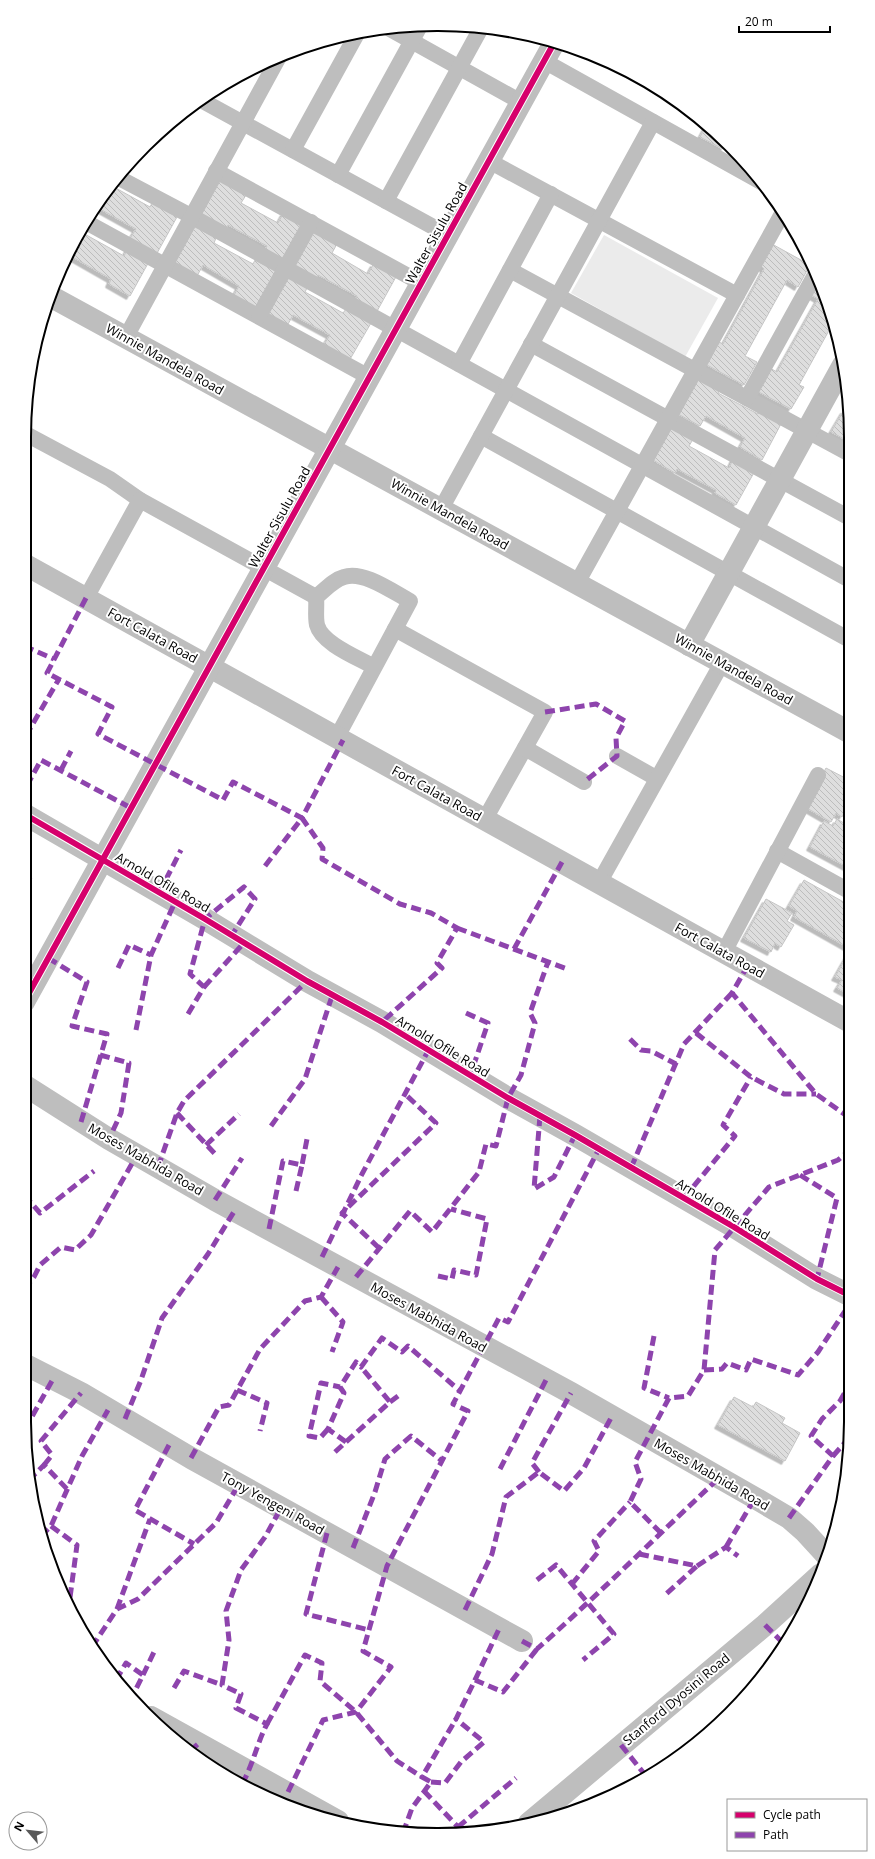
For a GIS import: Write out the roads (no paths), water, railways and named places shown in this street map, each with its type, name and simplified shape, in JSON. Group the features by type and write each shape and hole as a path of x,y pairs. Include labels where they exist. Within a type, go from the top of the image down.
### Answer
{"street":[{"name":"Walter Sisulu Road","path":"31,989 549,52"},
{"name":"Winnie Mandela Road","path":"56,299 844,729"},
{"path":"689,645 839,371"},
{"name":"Fort Calata Road","path":"31,568 844,1019"},
{"name":"Arnold Ofile Road","path":"31,818 205,919 307,981 382,1022 508,1098 575,1135 734,1227 817,1278 844,1292"},
{"name":"Moses Mabhida Road","path":"31,1089 109,1139 215,1200 571,1393 720,1477 789,1518 805,1532 822,1551"},
{"name":"Tony Yengeni Road","path":"31,1368 81,1393 191,1458 522,1641"},
{"name":"Stanford Dyosini Road","path":"538,1815 765,1625 810,1584"},
{"path":"169,1727 313,1808"}],"lane":[{"path":"338,175 417,32"},
{"path":"397,33 521,102"},
{"path":"386,201 478,33"},
{"path":"293,150 354,40"},
{"path":"549,52 653,122 747,174"},
{"path":"126,337 274,66"},
{"path":"207,104 448,235"},
{"path":"441,509 653,122"},
{"path":"489,161 737,296"},
{"path":"216,171 421,283"},
{"path":"123,180 286,268 844,577"},
{"path":"459,364 551,194"},
{"path":"577,583 779,219"},
{"path":"259,316 311,222"},
{"path":"91,225 369,377"},
{"path":"510,270 844,451"},
{"path":"747,398 812,280"},
{"path":"531,344 844,515"},
{"path":"481,436 844,637"},
{"path":"31,437 110,479 140,500 316,597"},
{"path":"86,598 140,500"},
{"path":"316,597 344,576 359,575 410,600 336,737"},
{"path":"316,597 318,626 326,639 374,667"},
{"path":"395,629 545,712 485,819"},
{"path":"599,883 656,778 722,663"},
{"path":"525,748 584,782"},
{"path":"617,756 656,778"},
{"path":"724,952 818,775"},
{"path":"777,851 844,888"}]}
